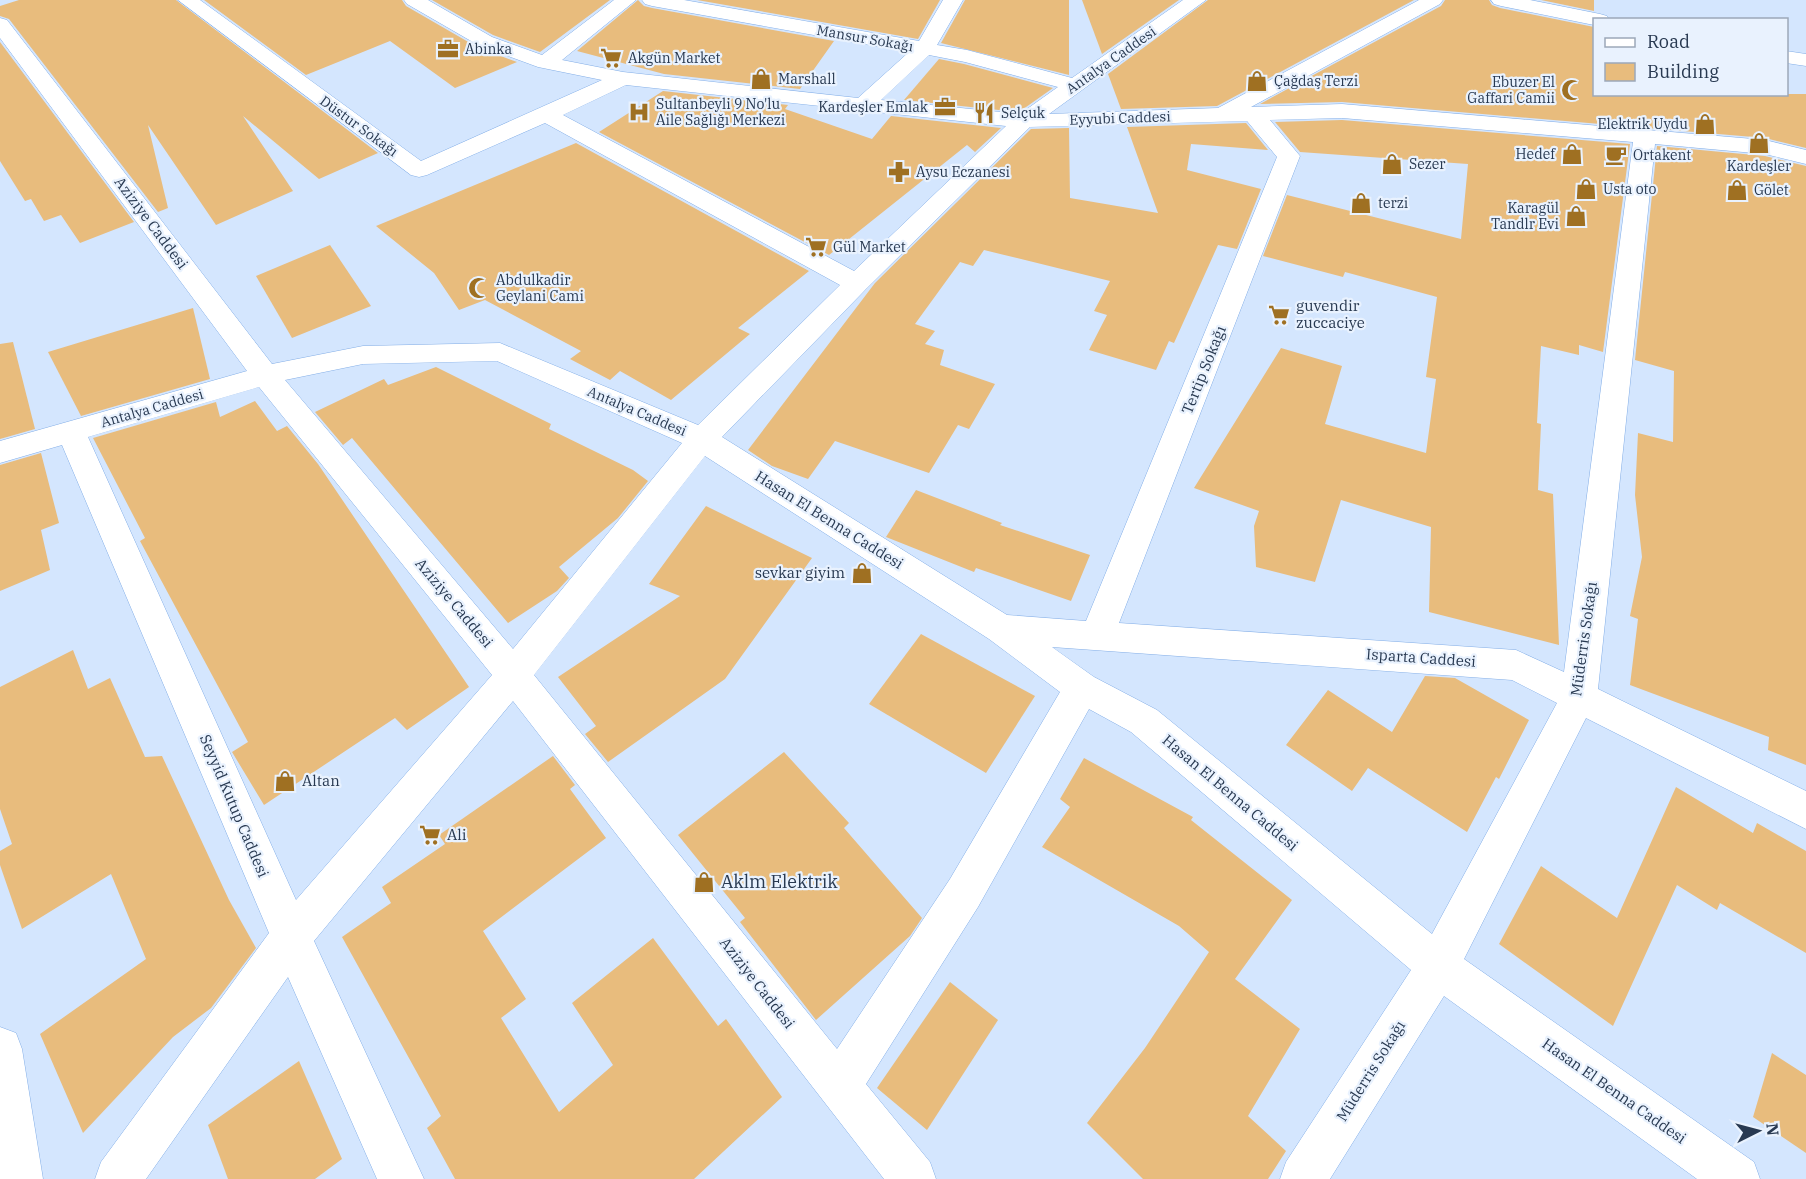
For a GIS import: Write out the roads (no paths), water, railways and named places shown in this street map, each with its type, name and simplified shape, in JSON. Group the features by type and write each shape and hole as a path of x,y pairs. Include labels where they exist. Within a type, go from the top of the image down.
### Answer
{"street":[{"name":"Düstur Sokağı","path":"188,0 418,170 546,115 623,78"},
{"path":"545,63 626,0"},
{"name":"Mansur Sokağı","path":"652,0 967,56 1075,86"},
{"path":"863,105 925,48 953,0"},
{"name":"Antalya Caddesi","path":"0,452 266,375 363,355 500,352 702,439 857,283 1024,121 1196,0"},
{"path":"1220,115 1433,0"},
{"path":"1502,0 1593,19"},
{"name":"Eyyubi Caddesi","path":"426,2 485,41 545,63 623,78 863,105 1024,121 1342,111 1765,147 1806,157"},
{"name":"Aziziye Caddesi","path":"0,24 266,375 513,675 913,1179"},
{"path":"1788,57 1806,60"},
{"name":"Tertip Sokağı","path":"1097,635 1289,156 1253,114"},
{"path":"546,115 857,283"},
{"name":"Müderris Sokağı","path":"1304,1179 1438,966 1579,696 1645,137"},
{"name":"Seyyid Kutup Caddesi","path":"71,431 291,937 401,1179"},
{"path":"118,1179 291,937 513,675 702,439"},
{"name":"Hasan El Benna Caddesi","path":"702,439 1001,629 1082,688 1144,721 1438,966 1737,1179"},
{"name":"Isparta Caddesi","path":"1001,629 1516,665 1806,811"},
{"path":"839,1086 964,893 1082,688"},
{"path":"0,1050 20,1179"}],"place":[{"name":"Abinka","path":"448,49"},
{"name":"Akgün Market","path":"611,58"},
{"name":"Marshall","path":"761,79"},
{"name":"Çağdaş Terzi","path":"1257,81"},
{"name":"Ebuzer El Gaffari Camii","path":"1572,90"},
{"name":"Kardeşler Emlak","path":"945,107"},
{"name":"Sultanbeyli 9 No'lu Aile Sağlığı Merkezi","path":"639,112"},
{"name":"Selçuk","path":"984,113"},
{"name":"Elektrik Uydu","path":"1705,124"},
{"name":"Kardeşler","path":"1759,143"},
{"name":"Hedef","path":"1572,154"},
{"name":"Ortakent","path":"1616,155"},
{"name":"Sezer","path":"1392,164"},
{"name":"Aysu Eczanesi","path":"899,172"},
{"name":"Usta oto","path":"1586,189"},
{"name":"Gölet","path":"1737,190"},
{"name":"terzi","path":"1361,203"},
{"name":"Karagül Tandlr Evi","path":"1576,216"},
{"name":"Gül Market","path":"816,247"},
{"name":"Abdulkadir Geylani Cami","path":"479,288"},
{"name":"guvendir zuccaciye","path":"1279,315"},
{"name":"sevkar giyim","path":"862,573"},
{"name":"Altan","path":"285,781"},
{"name":"Ali","path":"430,835"},
{"name":"Aklm Elektrik","path":"704,882"}]}
